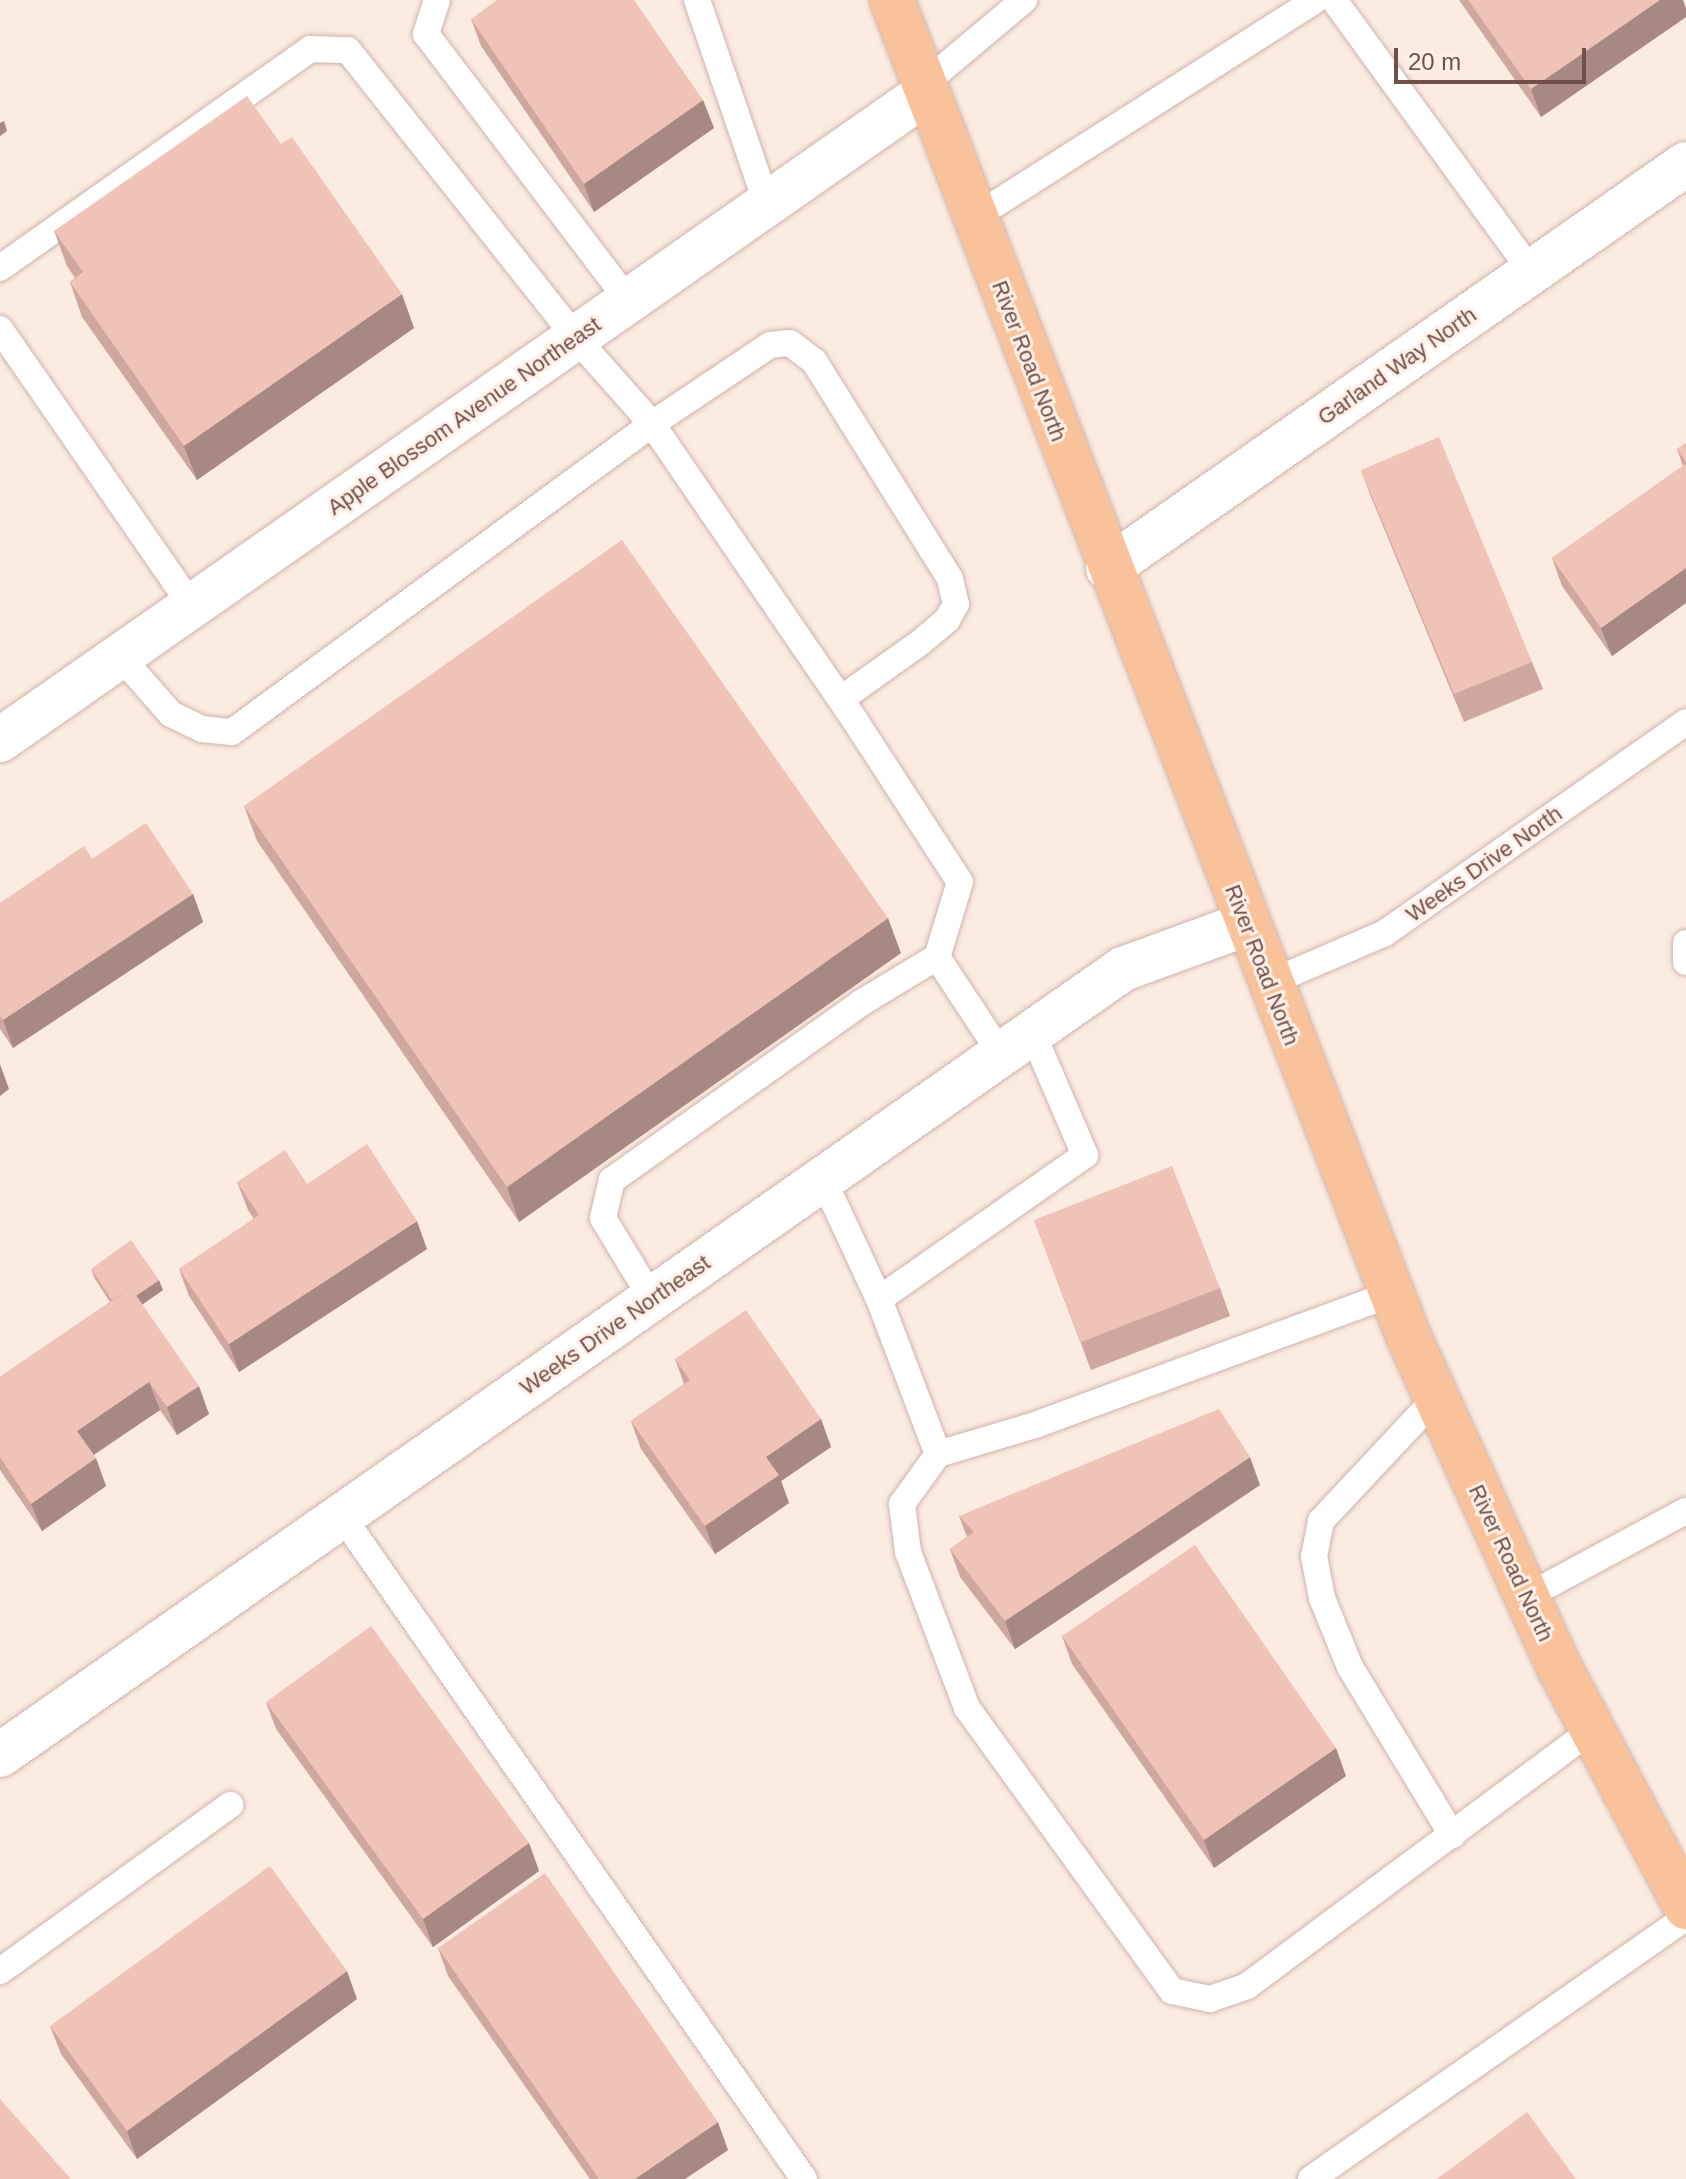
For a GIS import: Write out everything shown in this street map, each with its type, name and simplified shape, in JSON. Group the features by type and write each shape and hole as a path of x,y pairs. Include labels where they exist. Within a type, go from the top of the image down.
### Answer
{"main road":[{"name":"River Road North","path":"892,0 1108,568 1392,1294 1526,1597 1686,1907"}],"street":[{"name":"Apple Blossom Avenue Northeast","path":"0,740 767,204 926,88"},
{"name":"Garland Way North","path":"1108,568 1686,164"},
{"name":"Weeks Drive Northeast","path":"0,1755 1123,969 1246,924"}],"lane":[{"path":"437,0 426,34 629,301"},
{"path":"697,0 767,204"},
{"path":"926,88 1024,0"},
{"path":"975,217 1315,0"},
{"path":"1334,0 1532,273"},
{"path":"0,268 310,49 348,50 576,338 652,424 841,699 960,882 937,957 861,1003 612,1180 603,1218 652,1299"},
{"path":"0,329 192,606"},
{"path":"120,656 171,714 202,729 232,732 652,424 770,345 790,343 814,361 950,579 956,604 947,620 921,642 841,699"},
{"name":"Weeks Drive North","path":"1269,983 1385,933 1686,722"},
{"path":"1686,943 1686,962"},
{"path":"879,1299 1085,1155 1017,1043 937,957"},
{"path":"823,1179 879,1299 938,1454"},
{"path":"1392,1294 1189,1370 938,1454 902,1504 908,1552 967,1708 1172,1991 1210,1999 1247,1986 1592,1730"},
{"path":"1436,1398 1321,1521 1314,1556 1322,1598 1350,1667 1452,1835"},
{"path":"1526,1597 1686,1511"},
{"path":"342,1516 804,2179"},
{"path":"0,1971 230,1805"},
{"path":"1311,2179 1686,1917"}],"building":[{"path":"497,0 634,0 703,100 584,184 471,19"},
{"path":"1468,0 1660,0 1531,89"},
{"path":"247,96 281,144 292,137 402,294 184,446 70,282 83,272 54,231"},
{"path":"1439,437 1532,662 1454,694 1361,470"},
{"path":"1686,443 1686,462 1677,449"},
{"path":"1686,464 1686,568 1601,628 1552,558"},
{"path":"622,540 888,918 507,1187 244,806"},
{"path":"146,823 193,894 3,1020 0,1016 0,903 84,846 92,859"},
{"path":"367,1144 417,1221 229,1344 179,1269 259,1215 237,1182 285,1150 307,1184"},
{"path":"1172,1166 1220,1288 1081,1342 1034,1220"},
{"path":"131,1240 159,1280 136,1296 131,1288 112,1300 91,1269"},
{"path":"131,1288 199,1386 167,1407 149,1382 77,1431 96,1458 31,1504 0,1457 0,1377"},
{"path":"746,1310 821,1419 766,1457 779,1475 705,1526 631,1421 690,1380 675,1359"},
{"path":"1219,1409 1250,1457 1005,1621 950,1549 974,1532 959,1516"},
{"path":"1195,1545 1336,1748 1204,1840 1062,1636"},
{"path":"371,1626 529,1843 423,1919 266,1702"},
{"path":"270,1866 347,1971 127,2131 50,2026"},
{"path":"545,1873 718,2122 635,2179 599,2179 438,1948"},
{"path":"0,2099 71,2179 0,2179"},
{"path":"1527,2112 1576,2179 1437,2179"}]}
